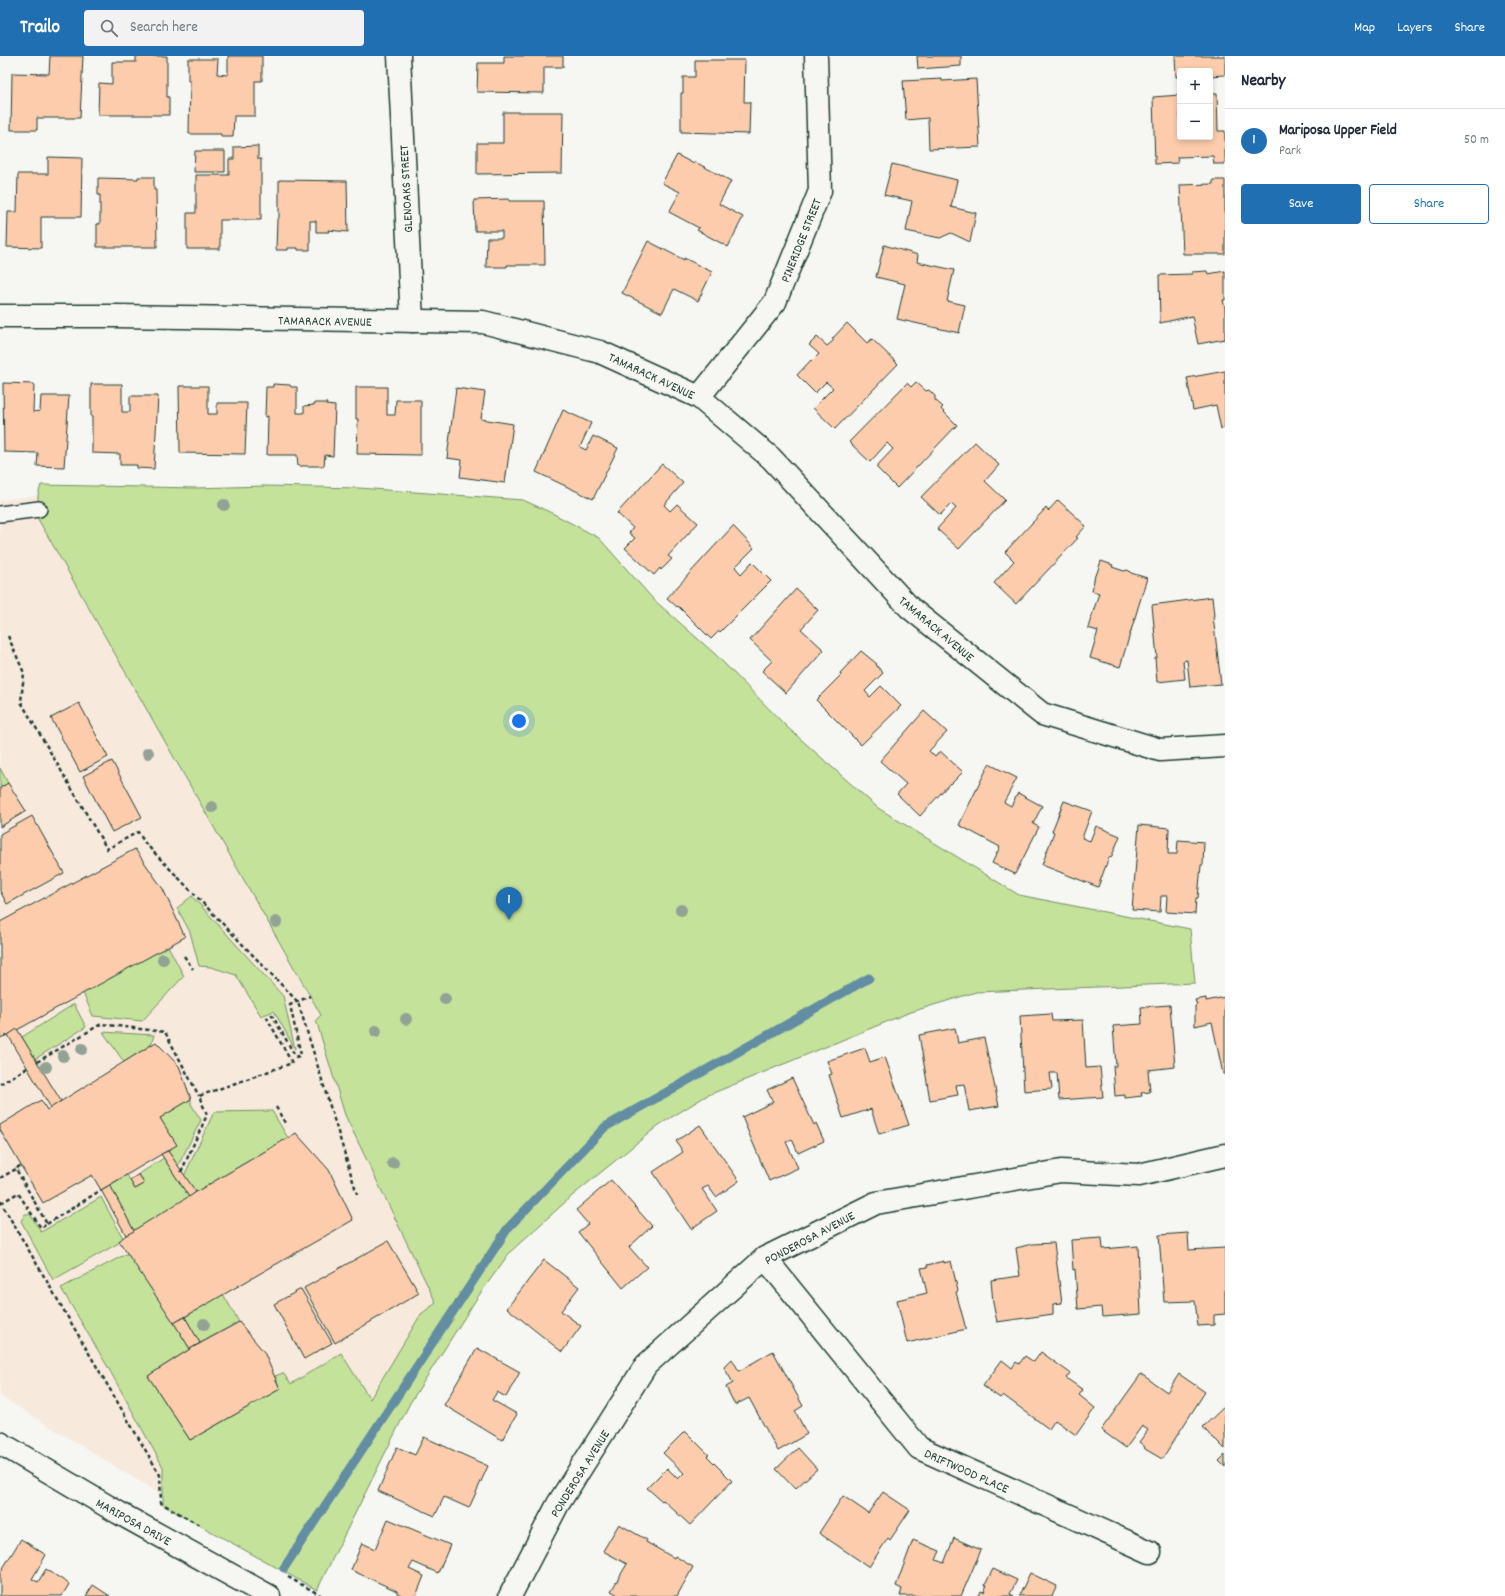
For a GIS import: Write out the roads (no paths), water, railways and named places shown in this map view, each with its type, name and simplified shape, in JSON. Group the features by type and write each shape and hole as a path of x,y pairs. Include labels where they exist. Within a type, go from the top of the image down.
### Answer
{"street":[{"name":"GLENOAKS STREET","path":"399,56 412,322"},
{"name":"PINERIDGE STREET","path":"699,397 775,302 820,191 816,56"},
{"name":"TAMARACK AVENUE","path":"0,316 116,316 483,322 600,352 699,397 771,458 910,608 1042,714 1160,750 1225,746"},
{"name":"PONDEROSA AVENUE","path":"510,1596 558,1504 646,1365 765,1258 876,1203 1061,1171 1139,1175 1225,1155"},
{"name":"DRIFTWOOD PLACE","path":"765,1258 919,1448 1150,1552"},
{"name":"MARIPOSA DRIVE","path":"0,1443 119,1513 269,1596"}],"lane":[{"path":"0,514 39,509"}],"waterway":[{"path":"284,1568 508,1228 605,1127 869,978"}],"place":[{"name":"Mariposa Upper Field","path":"509,920"}]}
